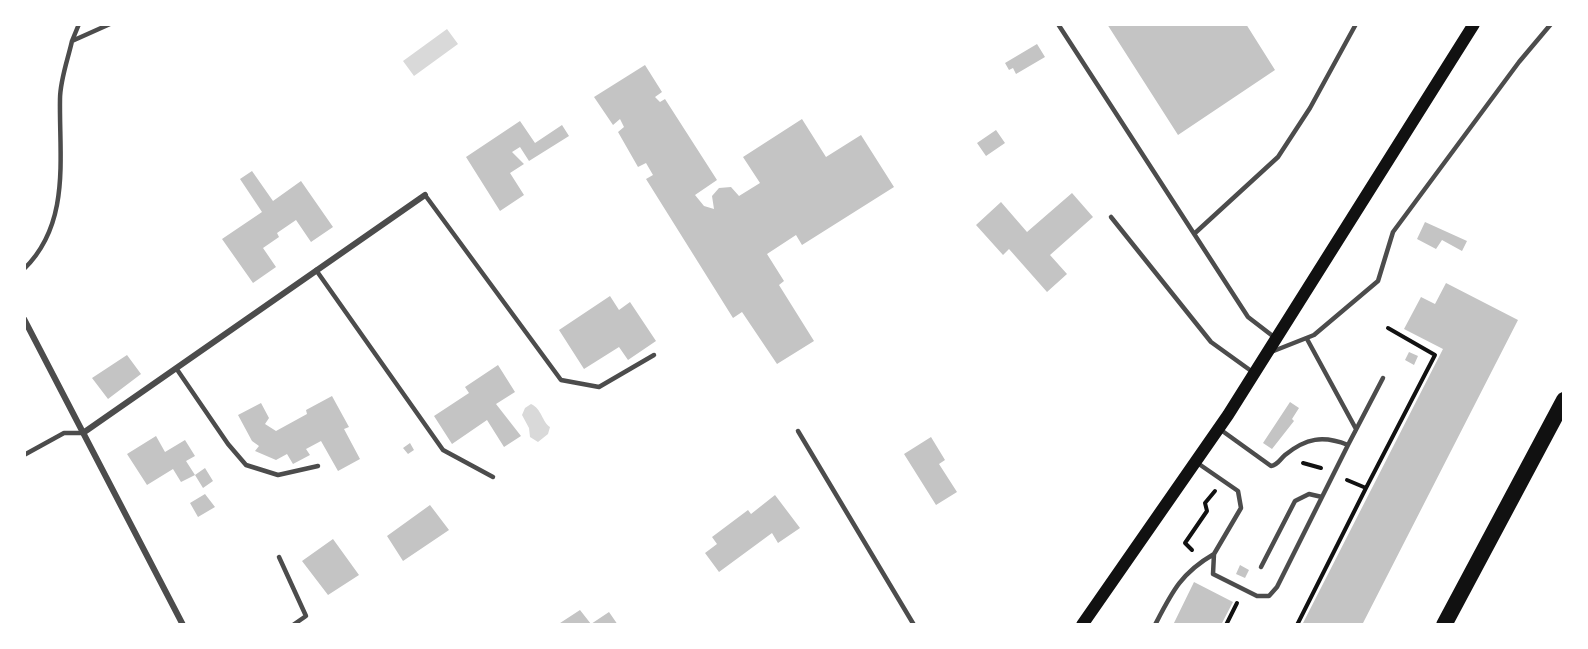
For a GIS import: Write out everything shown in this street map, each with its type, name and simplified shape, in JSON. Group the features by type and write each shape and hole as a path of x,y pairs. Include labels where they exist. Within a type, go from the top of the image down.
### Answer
{"highway":[{"path":"1444,625 1564,400"}],"main road":[{"path":"1082,625 1219,428 1474,24"}],"street":[{"path":"83,433 425,195"},
{"path":"24,319 183,625"}],"lane":[{"path":"24,269 39,255 54,216 62,173 59,97 72,41 80,24"},
{"path":"72,41 110,24"},
{"path":"1058,24 1248,317 1276,339"},
{"path":"1194,234 1278,157 1310,108 1356,24"},
{"path":"1266,354 1307,339 1378,281 1393,232 1519,62 1551,24"},
{"path":"425,195 561,380 599,387 654,355"},
{"path":"1111,217 1210,342 1254,373"},
{"path":"316,270 443,450 493,477"},
{"path":"1307,339 1356,429"},
{"path":"176,368 228,444 246,465 278,475 318,466"},
{"path":"1196,462 1238,491 1240,508 1214,554 1213,574 1257,596 1269,596 1277,587 1383,378"},
{"path":"1219,428 1270,466 1276,465 1283,456 1303,442 1322,438 1348,445"},
{"path":"798,431 914,625"},
{"path":"24,455 64,433 83,433"},
{"path":"1261,567 1295,501 1309,494 1322,497"},
{"path":"1155,625 1174,587 1194,565 1214,554"},
{"path":"279,557 306,615 293,625"}],"path":[{"path":"1297,625 1339,548 1364,498 1366,488 1388,452 1435,355 1388,328"},
{"path":"1410,341 1414,334"},
{"path":"1295,464 1307,462 1325,470"},
{"path":"1346,479 1366,488"},
{"path":"1195,553 1185,543 1207,512 1205,503 1217,488"},
{"path":"1226,625 1238,602 1229,597"}],"shaded area":[{"path":"447,29 458,44 414,76 403,61"},
{"path":"531,404 535,406 550,427 548,434 538,442 530,437 529,428 522,415 525,408"}],"building":[{"path":"1107,24 1246,24 1275,70 1178,135"},
{"path":"1037,44 1045,57 1016,74 1013,68 1009,70 1005,63"},
{"path":"645,65 662,92 655,97 660,102 665,99 717,180 695,195 704,206 714,209 712,196 719,188 731,187 739,196 760,183 743,157 802,119 826,157 861,135 894,187 802,245 796,235 767,254 784,281 779,285 814,341 777,364 742,312 733,318 646,179 653,175 646,163 638,167 618,132 624,127 620,119 613,125 594,97"},
{"path":"520,121 535,143 562,125 569,136 529,161 520,147 512,152 524,164 510,173 524,195 500,211 466,157"},
{"path":"996,130 1005,143 986,156 977,143"},
{"path":"252,171 273,201 301,181 333,227 311,242 296,220 277,233 279,237 263,248 276,267 253,283 222,239 262,212 240,179"},
{"path":"1072,193 1093,217 1050,255 1067,274 1047,292 1009,249 1003,255 976,225 1001,202 1027,232"},
{"path":"1425,222 1467,241 1462,251 1442,240 1436,249 1417,239"},
{"path":"1446,283 1518,320 1362,625 1302,625 1443,349 1404,329 1421,297 1435,304"},
{"path":"610,296 619,310 630,302 656,341 628,360 619,347 584,369 559,330"},
{"path":"1409,352 1418,356 1414,365 1405,360"},
{"path":"127,355 141,374 108,399 92,378"},
{"path":"498,365 515,392 496,404 521,436 504,447 487,420 452,444 434,416 469,393 465,387"},
{"path":"332,396 349,427 344,429 360,459 338,471 321,441 306,449 310,455 293,464 287,454 276,460 255,451 259,446 252,441 238,415 261,403 269,418 265,424 276,431 307,414 306,410"},
{"path":"1290,402 1299,408 1292,419 1294,421 1272,449 1263,443"},
{"path":"156,436 165,452 185,440 195,456 186,461 195,475 181,482 173,469 147,485 127,454"},
{"path":"931,437 945,460 939,464 957,492 936,505 904,454"},
{"path":"410,443 414,450 408,454 403,448"},
{"path":"205,468 213,481 203,488 195,475"},
{"path":"205,494 215,507 198,517 190,503"},
{"path":"775,495 800,528 778,543 772,533 719,572 705,553 717,544 712,537 748,510 751,514"},
{"path":"430,505 449,530 403,561 387,536"},
{"path":"333,539 359,575 328,595 302,561"},
{"path":"1240,565 1249,570 1245,578 1236,574"},
{"path":"1194,582 1233,602 1221,625 1173,625"},
{"path":"580,610 591,624 609,612 618,625 557,625"}]}
